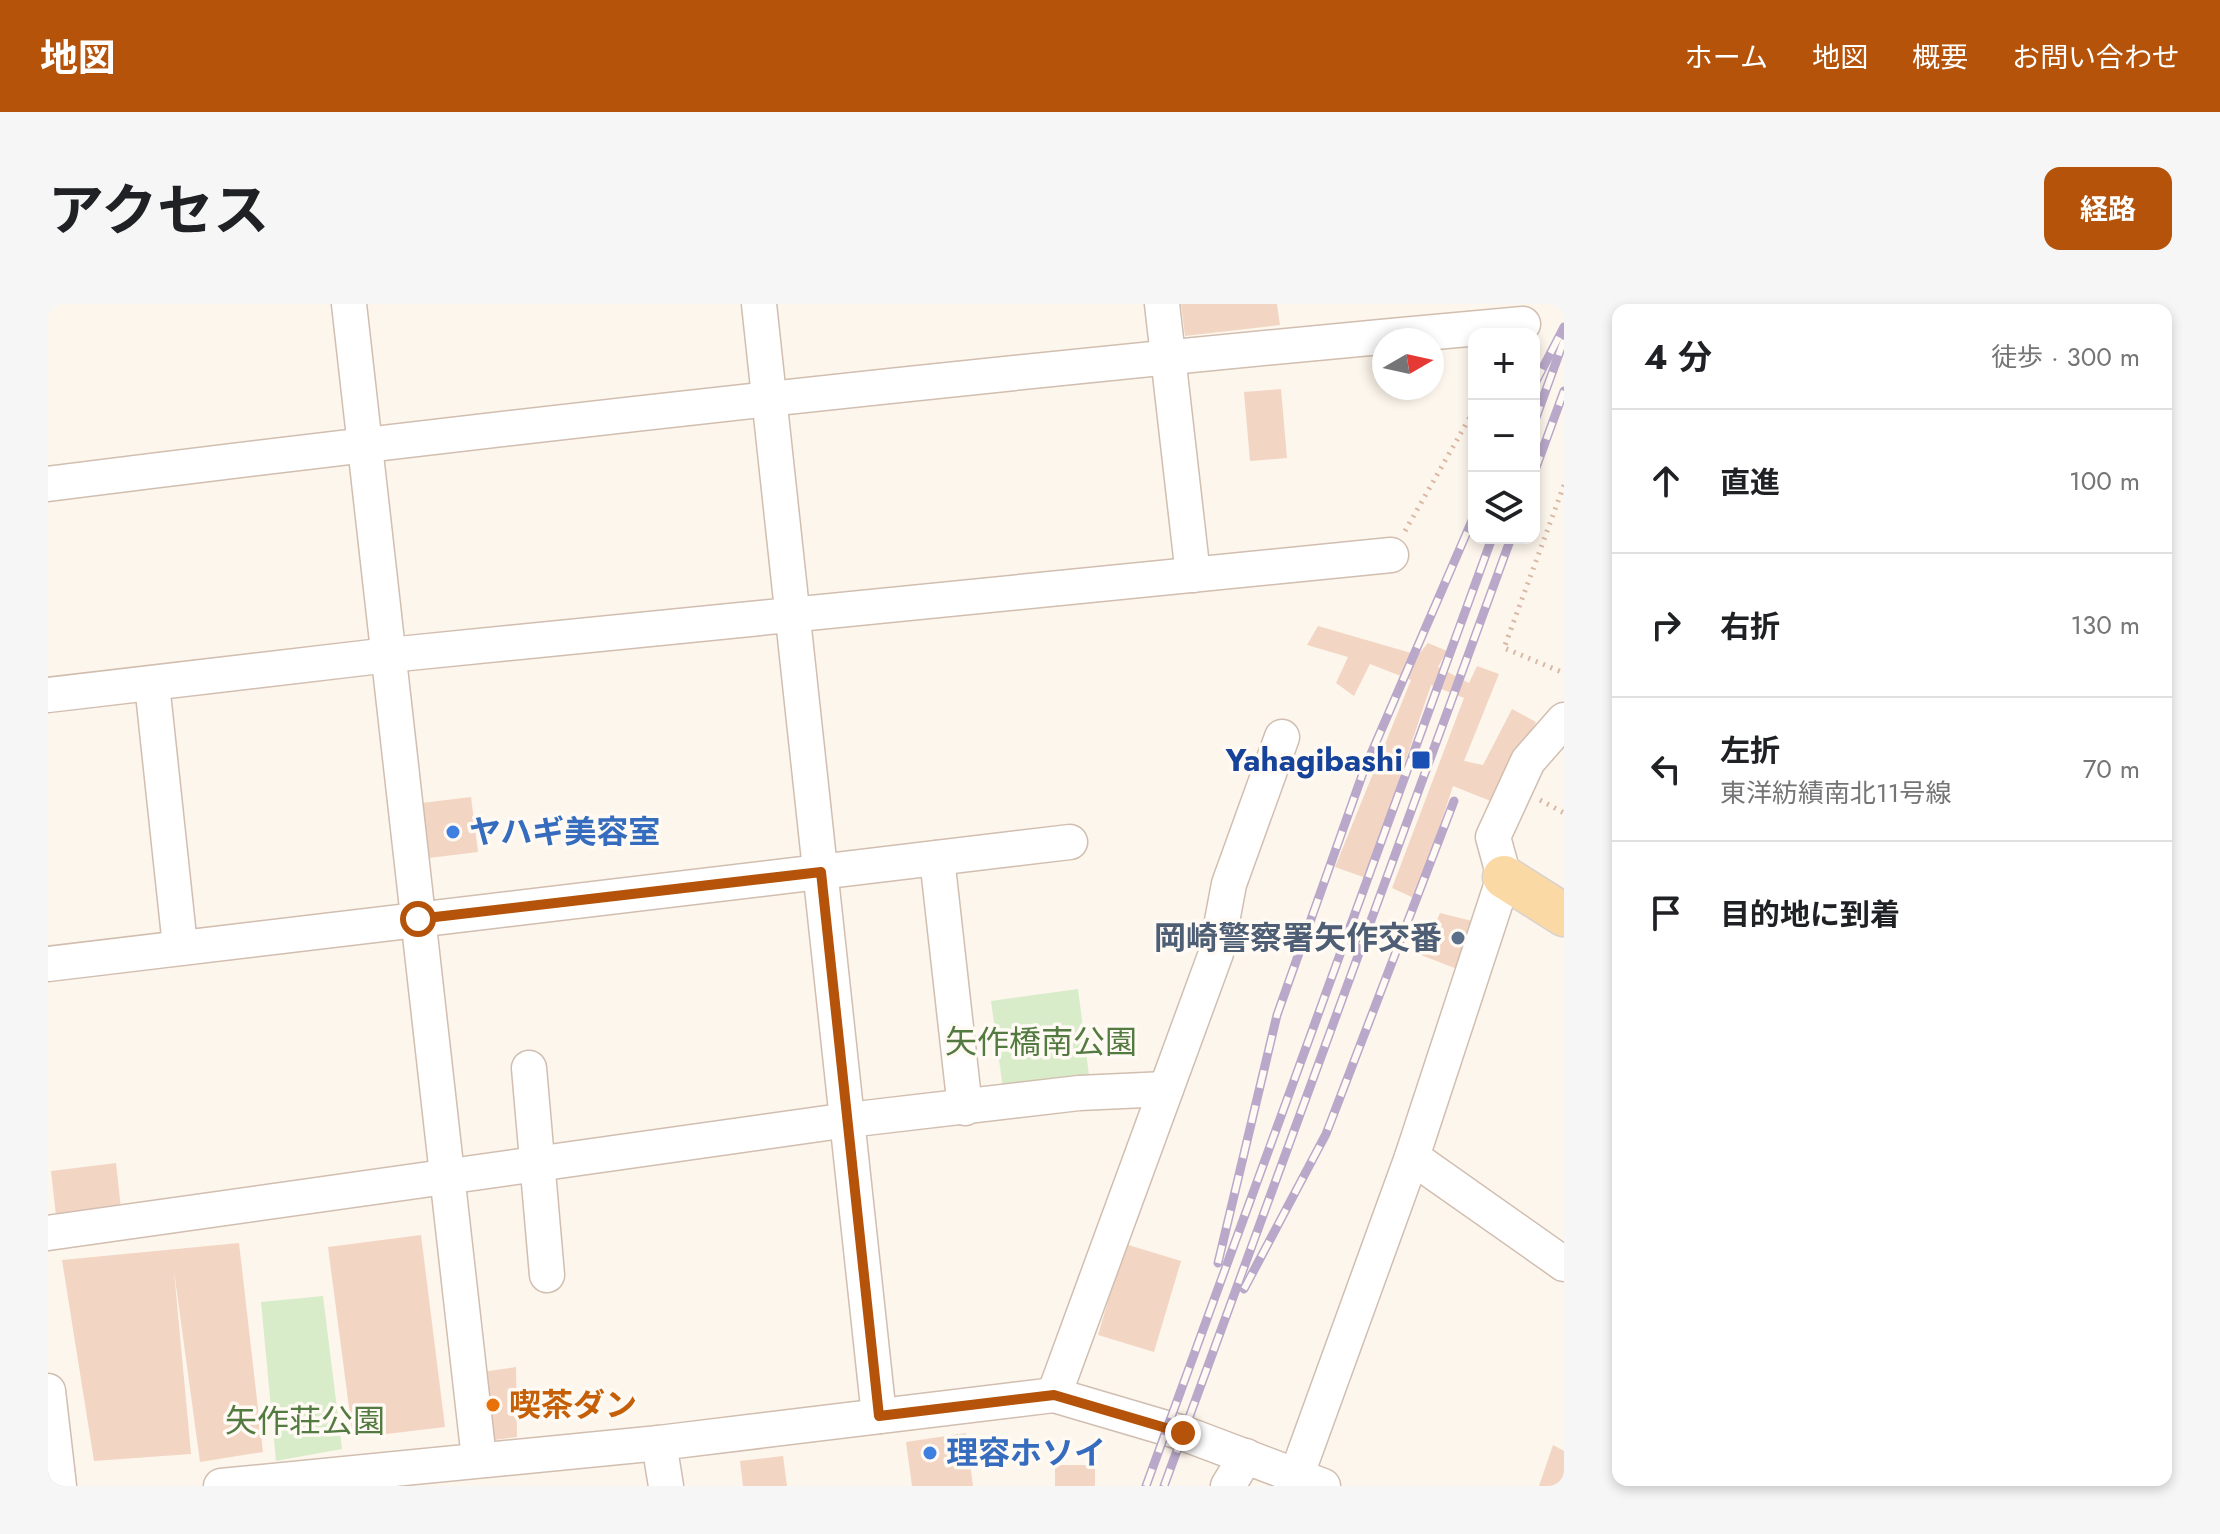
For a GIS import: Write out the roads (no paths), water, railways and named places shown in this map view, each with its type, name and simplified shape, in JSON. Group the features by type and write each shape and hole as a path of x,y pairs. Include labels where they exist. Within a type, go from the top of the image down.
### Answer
{"main road":[{"path":"1504,877 1564,915"}],"street":[{"path":"349,304 479,1459"},
{"path":"759,304 879,1416"},
{"path":"1162,304 1193,575"},
{"path":"48,484 365,444 1168,356 1523,324"},
{"path":"48,695 389,655 1391,555"},
{"path":"152,684 180,946"},
{"path":"221,1486 659,1443 1054,1395 1175,1430 1310,1480 1504,877 1493,837 1528,761 1564,720"},
{"path":"1054,1395 1216,953 1229,884 1282,737"},
{"path":"48,964 1070,842"},
{"path":"937,858 965,1108"},
{"path":"529,1068 547,1275"},
{"path":"48,1233 447,1174 848,1120 1079,1093 1166,1089"},
{"path":"1412,1157 1564,1264"},
{"path":"48,1391 59,1486"},
{"path":"659,1443 666,1486"},
{"path":"1228,1486 1246,1456"}],"railway":[{"path":"1540,373 1564,327"},
{"path":"1540,406 1564,340"},
{"path":"1534,472 1564,391"},
{"path":"1218,1263 1277,1015 1364,770 1468,530"},
{"path":"1146,1486 1490,544"},
{"path":"1164,1486 1509,544"},
{"path":"1244,1289 1326,1134 1454,801"}],"place":[{"name":"Yahagibashi","path":"1421,760"},
{"name":"ヤハギ美容室","path":"453,832"},
{"name":"岡崎警察署矢作交番","path":"1458,938"},
{"name":"喫茶ダン","path":"493,1405"},
{"name":"理容ホソイ","path":"930,1453"}],"park label":[{"name":"矢作橋南公園","path":"1041,1042"},
{"name":"矢作荘公園","path":"305,1421"}]}
